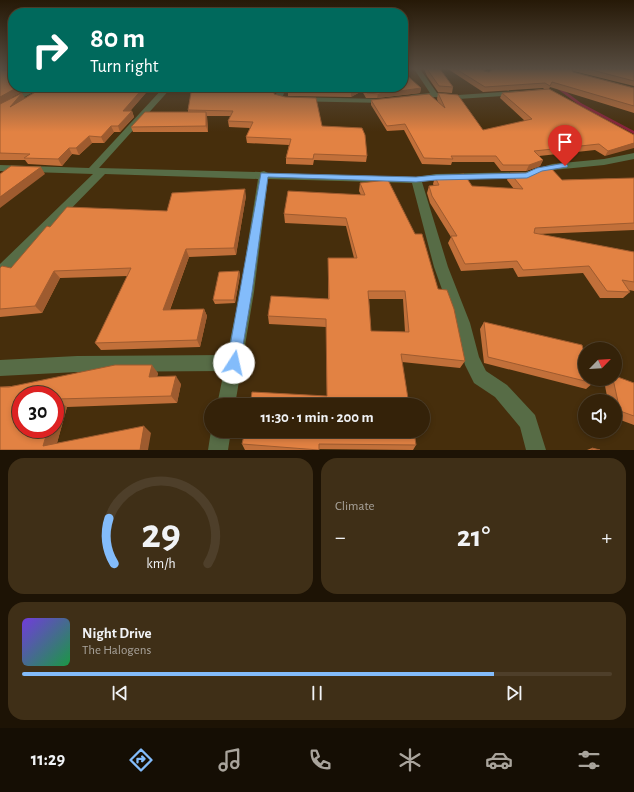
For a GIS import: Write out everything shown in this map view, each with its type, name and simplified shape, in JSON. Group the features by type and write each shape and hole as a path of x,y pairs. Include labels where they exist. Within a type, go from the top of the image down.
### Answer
{"street":[{"path":"432,90 435,95"},
{"path":"0,108 30,92"},
{"path":"0,272 97,171 140,116 163,92"},
{"path":"281,92 279,98 286,99 377,102 392,100"},
{"path":"407,98 435,95 458,97 527,92"},
{"path":"0,168 264,174 416,180 436,177 527,175 540,169 604,162 634,156"},
{"path":"227,398 246,292 264,174"},
{"path":"416,180 441,267 462,323 471,359 480,377 501,391 528,422 536,450"},
{"path":"0,368 77,364 234,363"},
{"path":"218,450 220,438"}],"building":[{"path":"0,90 8,90 9,92 0,97"},
{"path":"551,90 634,135 634,143 608,151 599,144 534,151 543,160 529,165 503,165 496,156 451,156 453,159 424,158 405,124 387,126 371,100 429,94 445,108 438,93 458,95 483,130 532,119 502,93"},
{"path":"579,90 634,90 634,106"},
{"path":"36,92 140,92 123,111 132,111 118,126 111,126 101,137 89,136 76,148 69,148 58,159 24,158 30,154 0,153 0,104 22,93 10,107"},
{"path":"191,92 274,92 274,94 285,97 316,98 322,126 362,128 365,135 367,156 314,154 313,159 286,158 291,139 246,137 253,122 228,121 233,111 188,110"},
{"path":"366,92 392,92 378,94"},
{"path":"145,112 206,112 206,126 131,127"},
{"path":"11,166 41,167 0,197 0,174"},
{"path":"550,167 562,180 634,178 634,223 535,228 534,233 634,252 634,282 622,280 630,292 607,291 589,266 523,270 517,261 465,264 451,236 457,236 432,196 429,186 439,185 435,177 464,174 472,186 523,189 510,173 531,173"},
{"path":"388,180 415,234 422,234 438,289 447,290 454,309 465,361 401,354 408,398 251,398 252,392 327,396 326,319 268,316 271,296 329,299 328,258 357,258 346,218 284,214 288,191 365,195 360,183","holes":["368,291 405,291 409,332 371,331"]},
{"path":"245,189 234,248 186,249 163,310 204,309 197,340 95,343 131,268 54,271 35,306 0,309 0,268 2,266 11,268 47,226 50,227 67,207 167,211 172,193"},
{"path":"239,271 234,300 213,300 219,272"},
{"path":"484,322 578,344 578,379 488,357"},
{"path":"115,365 152,365 149,377 176,376 171,396 64,399 64,386 14,386"},
{"path":"622,379 634,383 634,416 622,412 622,394 616,394 615,386 622,386"},
{"path":"12,386 12,438 45,438 43,446 144,426 140,450 0,450 0,387"},
{"path":"243,438 415,438 416,445 319,444 319,450 242,444"}],"waterway":[{"path":"561,90 580,104 634,133"}],"route":[{"path":"234,363 264,174 416,180 436,177 527,175 540,169 565,166"}]}
